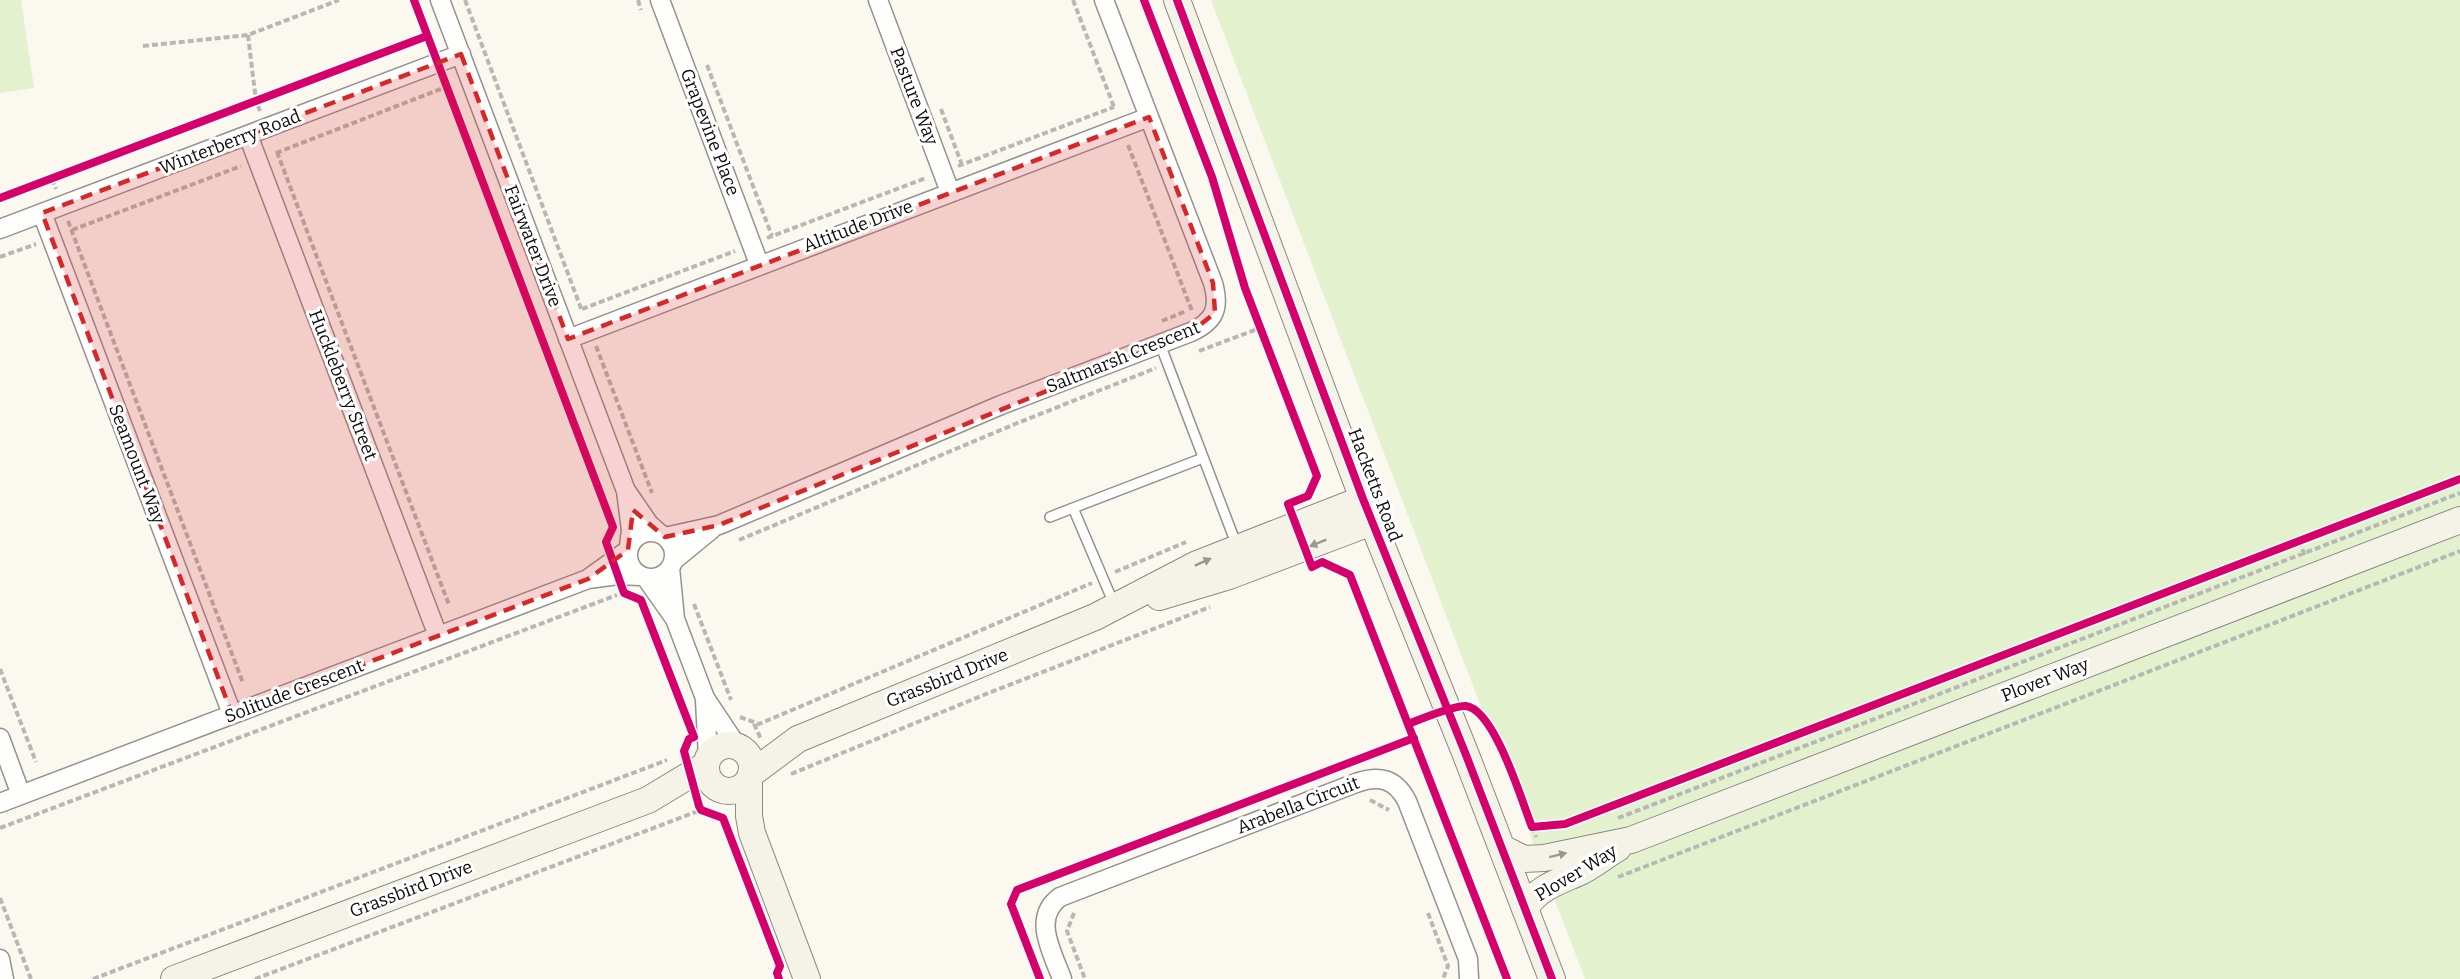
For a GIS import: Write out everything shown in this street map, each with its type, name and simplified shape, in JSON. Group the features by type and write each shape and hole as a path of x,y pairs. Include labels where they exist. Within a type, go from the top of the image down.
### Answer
{"street":[{"name":"Fairwater Drive","path":"440,0 626,491 648,524 662,535"},
{"name":"Grapevine Place","path":"660,0 759,264"},
{"name":"Pasture Way","path":"878,0 950,192"},
{"name":"Saltmarsh Crescent","path":"719,525 1001,405 1199,328 1215,313 1216,293 1104,0"},
{"name":"Hacketts Road","path":"1177,0 1368,510 1552,979"},
{"name":"Winterberry Road","path":"0,229 460,54"},
{"name":"Altitude Drive","path":"568,339 759,264 1149,117"},
{"name":"Huckleberry Street","path":"248,135 438,636"},
{"name":"Seamount Way","path":"42,213 232,714"},
{"name":"Fairwater Drive","path":"626,491 631,530 629,548"},
{"name":"Grassbird Drive","path":"740,748 798,740 1105,612 1197,564 1237,547 1368,510"},
{"name":"Grassbird Drive","path":"1105,612 1229,576 1368,510"},
{"name":"Plover Way","path":"1502,848 1524,859 1544,858 1631,840 2460,520"},
{"path":"719,525 662,535 645,533 633,540 629,548 629,564 643,577 675,619 705,698 751,760 749,816 752,833 807,979"},
{"path":"643,577 660,576 719,525"},
{"path":"662,535 673,548 675,619"},
{"name":"Solitude Crescent","path":"588,579 629,548"},
{"name":"Solitude Crescent","path":"0,803 588,579 618,575 643,577"},
{"path":"705,698 703,779 752,833"},
{"path":"0,738 21,795"},
{"name":"Grassbird Drive","path":"750,777 798,740"},
{"path":"703,779 717,748 740,748"},
{"path":"703,779 738,789 750,777"},
{"name":"Arabella Circuit","path":"1062,979 1046,934 1046,915 1053,902 1075,890 1356,783 1380,778 1399,788 1407,801 1468,959 1469,979"},
{"name":"Grassbird Drive","path":"174,979 703,779"},
{"name":"Plover Way","path":"1525,909 1539,892 1584,870 1631,840"}],"lane":[{"path":"1160,344 1237,547"},
{"path":"1050,517 1203,458"},
{"path":"1073,508 1102,579 1105,612"}],"path":[{"path":"143,46 248,36 339,0"},
{"path":"465,0 655,501"},
{"path":"1073,0 1206,348"},
{"path":"248,36 256,101 267,128"},
{"path":"703,54 772,236"},
{"path":"437,63 451,98"},
{"path":"0,257 446,87"},
{"path":"582,309 1114,107"},
{"path":"278,152 449,605"},
{"path":"52,179 243,683"},
{"path":"1257,319 1264,338"},
{"path":"729,544 1015,424 1260,328"},
{"path":"1617,819 2460,493"},
{"path":"2288,545 2310,537"},
{"path":"1610,880 2460,551"},
{"path":"737,715 759,724 1044,606 1146,557"},
{"path":"0,828 624,593 618,575"},
{"path":"689,592 732,704"},
{"path":"787,776 997,690 1215,605"},
{"path":"0,669 36,762"},
{"path":"1411,731 1418,748"},
{"path":"703,779 714,813"},
{"path":"93,979 703,779"},
{"path":"255,979 703,779"},
{"path":"1359,804 1370,800 1388,807 1392,818"},
{"path":"1528,817 1544,858"},
{"path":"1554,824 1577,824"},
{"path":"1532,827 1542,826"},
{"path":"0,898 31,979"},
{"path":"1424,903 1448,966 1443,979"},
{"path":"1085,909 1074,913 1067,931 1085,979"}],"highlighted area":[{"path":"461,54 568,339 1149,117 1213,283 1215,313 1191,332 719,525 665,537 633,510 628,550 588,579 232,714 42,213"}],"green space":[{"path":"0,0 21,0 34,88 0,93"},
{"path":"1211,0 2460,0 2460,979 1585,979"}],"cycle path":[{"path":"414,0 613,527 606,542 624,593 641,600 694,737 689,739 684,751 699,806 701,810 723,818 780,966 777,973 779,979"},
{"path":"1144,0 1212,177 1245,288 1317,476 1308,496 1288,504 1312,567 1322,562 1350,575 1507,979"},
{"path":"1177,0 1363,499 1466,755 1552,979"},
{"path":"0,198 427,36"},
{"path":"1408,724 1461,706 1477,711 1497,739 1532,827 1565,824 2460,479"},
{"path":"1040,979 1011,904 1017,890 1414,738"}]}
